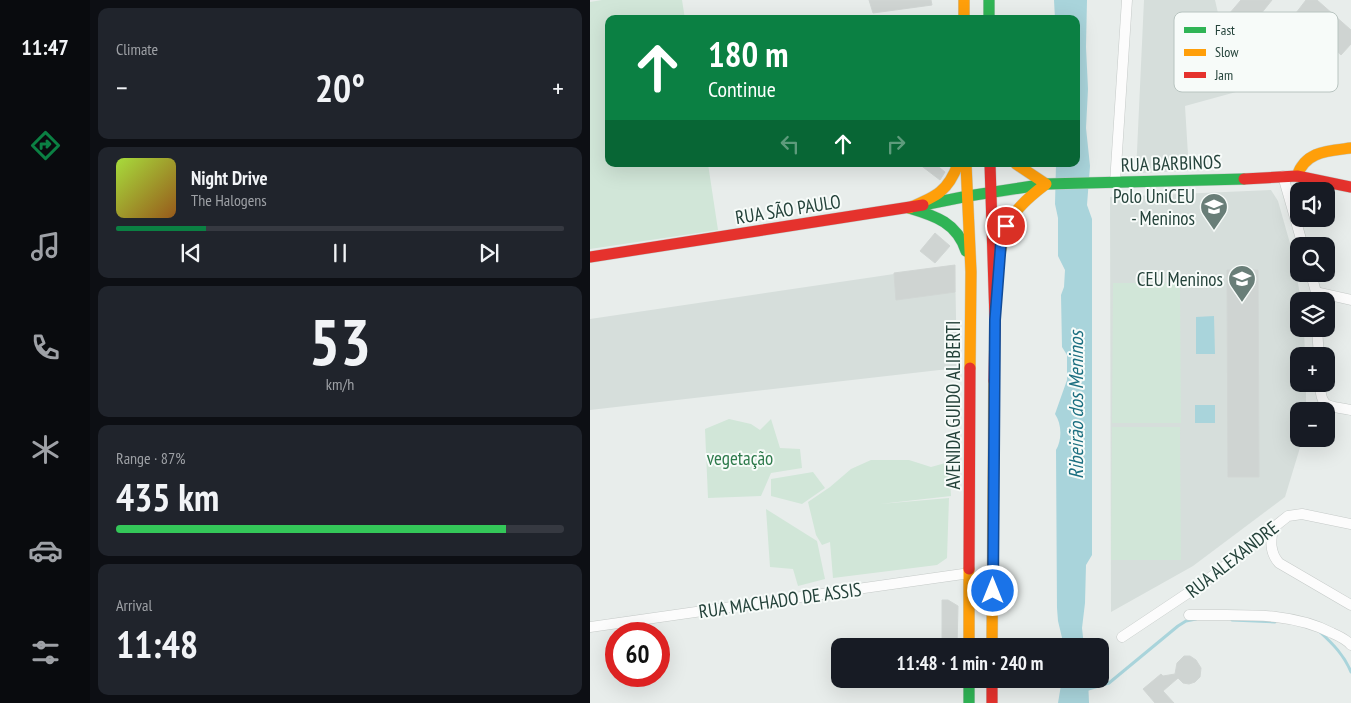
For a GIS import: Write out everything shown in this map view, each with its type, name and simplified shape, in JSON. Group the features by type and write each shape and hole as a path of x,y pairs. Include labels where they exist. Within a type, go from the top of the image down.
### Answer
{"main road":[{"path":"964,0 964,15"},
{"path":"989,0 989,15"},
{"path":"1298,176 1300,165 1311,156 1351,148"},
{"path":"909,208 939,196 948,188 954,178 957,167"},
{"name":"AVENIDA GUIDO ALIBERTI","path":"966,167 971,272 969,638"},
{"path":"990,167 995,320 992,638"},
{"path":"995,320 1001,242 1006,226 1012,213 1022,202 1048,184 1021,167"},
{"name":"RUA BARBINOS","path":"992,192 1048,184 1194,181 1284,176 1298,176 1351,187"},
{"name":"RUA SÃO PAULO","path":"590,257 909,208 992,192"},
{"path":"909,208 936,216 958,233 965,245 971,272"},
{"path":"970,414 994,424"},
{"path":"969,688 969,703"},
{"path":"992,688 992,703"}],"street":[{"path":"1115,183 1127,0"},
{"path":"1284,176 1301,237"},
{"path":"1335,299 1351,300"},
{"path":"1321,392 1321,399 1327,404 1351,410"},
{"name":"RUA ALEXANDRE","path":"1122,637 1206,581 1288,516 1302,514 1351,524"},
{"path":"1273,526 1271,548 1279,563 1351,605"},
{"name":"RUA MACHADO DE ASSIS","path":"590,627 970,573"},
{"path":"1189,615 1271,616 1298,619 1317,625 1347,640 1351,645"}],"shaded area":[{"path":"1144,0 1215,0 1218,12 1174,12 1174,92 1236,92 1185,106 1189,171 1136,173"},
{"path":"1271,190 1278,201 1290,243 1290,282 1298,282 1299,292 1290,292 1290,337 1304,337 1305,347 1290,347 1290,392 1306,392 1306,402 1290,402 1290,447 1300,447 1285,497 1193,566 1111,612 1110,197"},
{"path":"955,265 957,368 590,410 590,319"}],"green space":[{"path":"602,0 682,0 684,15 605,15 605,167 708,167 718,230 590,249 590,2"},
{"path":"1113,283 1180,283 1181,423 1112,423"},
{"name":"vegetação","path":"729,419 751,424 760,430 771,419 780,448 800,449 802,468 771,473 761,496 708,498 705,429"},
{"path":"1112,427 1180,427 1181,560 1111,560"},
{"path":"871,460 909,460 931,467 949,462 951,496 880,504 949,498 947,558 937,565 833,578 830,542 822,545 816,535 808,502 851,469"},
{"path":"813,472 825,488 802,504 771,496 771,479"},
{"name":"vegetação","path":"766,509 817,541 825,579 798,586 793,569 770,567"}],"water":[{"name":"Ribeirão dos Meninos","path":"1054,0 1087,0 1086,47 1088,89 1086,128 1090,166 1087,205 1092,219 1092,555 1086,565 1082,628 1083,638 1062,638 1057,608 1056,450 1060,432 1059,422 1055,414 1067,380 1067,355 1062,347 1061,295 1064,287 1065,270 1058,256 1058,218 1055,204 1056,167 1080,167 1080,15 1055,15"},
{"path":"1214,316 1215,354 1196,354 1196,317"},
{"path":"1195,405 1215,405 1215,423 1195,423"},
{"path":"1060,688 1088,688 1089,703 1058,703"}],"building":[{"path":"869,0 931,0 932,5 873,13"},
{"path":"1241,0 1272,0 1262,12 1231,12"},
{"path":"1306,0 1317,0 1331,12 1297,12"},
{"path":"1338,19 1351,30 1351,44 1341,55 1338,52"},
{"path":"923,167 939,167 945,172 940,180"},
{"path":"935,233 950,246 935,263 920,251"},
{"path":"955,265 955,292 896,300 894,273"},
{"path":"1227,270 1258,270 1259,477 1228,477"},
{"path":"942,600 948,600 958,606 957,638 942,638"},
{"path":"1184,656 1190,656 1196,660 1201,668 1200,677 1195,682 1189,684 1183,683 1178,678 1163,691 1174,703 1155,703 1143,689 1161,674 1163,676 1175,674 1177,663"}],"waterway":[{"path":"1085,690 1109,683 1178,626 1186,621 1196,619"},
{"path":"1232,620 1275,622"},
{"path":"1320,632 1338,650 1351,672"}],"traffic: fast":[{"path":"989,0 989,15"},
{"path":"923,205 1046,184 1244,179"},
{"path":"909,208 937,218 951,227 962,241 966,251"},
{"path":"969,688 969,703"}],"traffic: slow":[{"path":"964,0 964,15"},
{"path":"1297,176 1301,168 1312,157 1326,152 1351,148"},
{"path":"909,208 940,192 950,181 957,167"},
{"path":"966,167 971,272 970,368"},
{"path":"1000,254 1005,231 1014,214 1020,206 1046,184 1020,167"},
{"path":"992,638 994,381"},
{"path":"969,569 969,638"}],"traffic: jam":[{"path":"990,167 995,320 994,381"},
{"path":"1244,179 1297,176 1351,187"},
{"path":"590,257 923,205"},
{"path":"969,569 970,368"},
{"path":"992,688 992,703"}],"place":[{"name":"Polo UniCEU - Meninos","path":"1214,231"},
{"name":"CEU Meninos","path":"1242,303"}],"route":[{"path":"993,591 995,320 1001,242 1006,226"}]}
